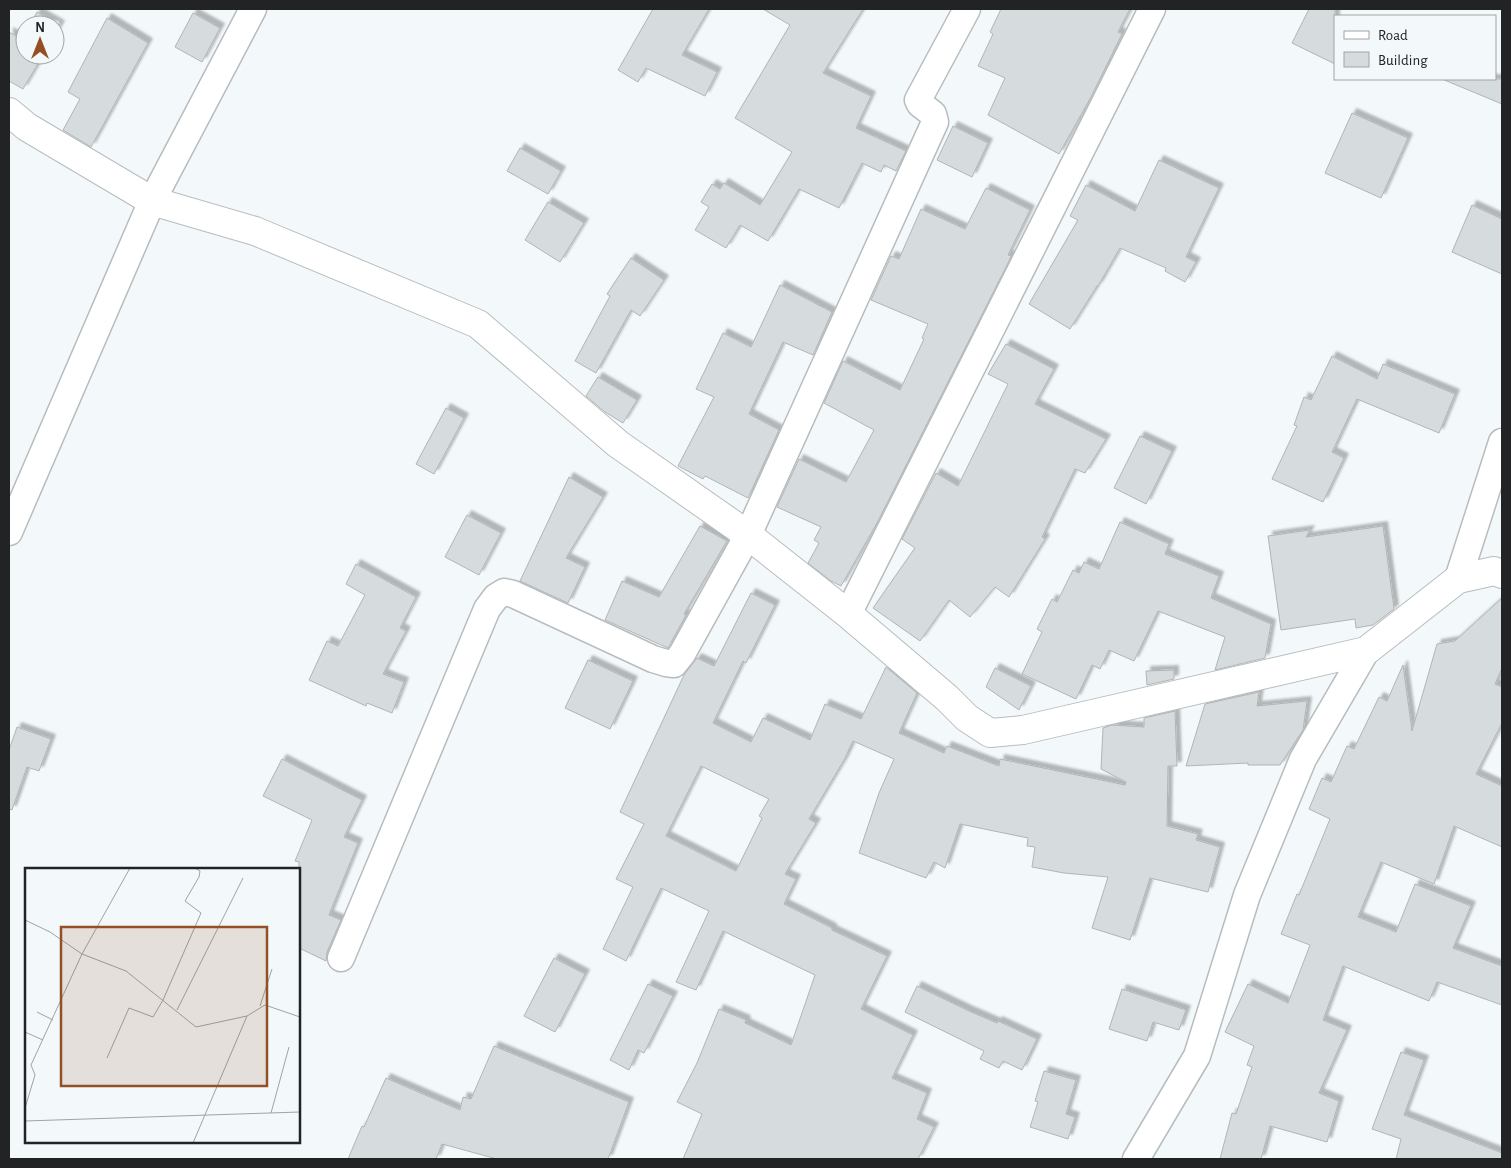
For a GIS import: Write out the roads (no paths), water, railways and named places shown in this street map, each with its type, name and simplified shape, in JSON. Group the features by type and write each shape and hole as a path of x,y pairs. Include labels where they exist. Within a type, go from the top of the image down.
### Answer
{"street":[{"path":"9,532 152,200 253,9"},
{"path":"341,958 487,609 496,597 504,592 513,594 653,659 674,664 682,654 748,534 935,122 933,114 920,104 918,100 967,9"},
{"path":"848,614 1152,9"},
{"path":"9,112 27,127 152,200 255,231 478,324 618,444 748,534 848,614 947,698 967,718 990,733 1023,730 1366,651"},
{"path":"1458,579 1502,442"},
{"path":"1136,1159 1196,1056 1247,895 1303,758 1366,651 1458,579 1494,571 1502,574"}]}
